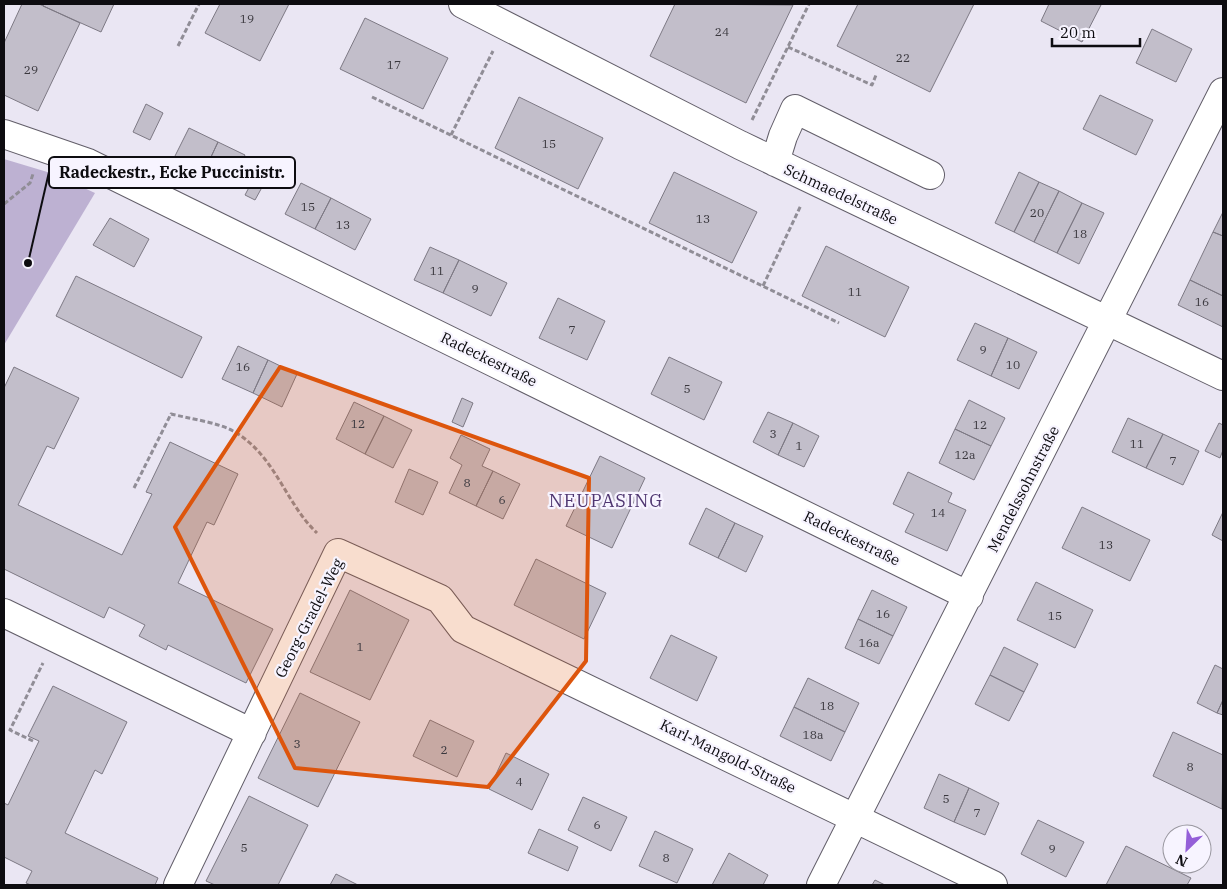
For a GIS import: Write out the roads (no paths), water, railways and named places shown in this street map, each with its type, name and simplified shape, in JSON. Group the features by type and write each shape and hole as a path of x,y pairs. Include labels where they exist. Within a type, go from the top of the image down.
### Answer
{"street":[{"name":"Schmaedelstraße","path":"463,4 740,145 1108,319 1223,376"},
{"name":"Mendelssohnstraße","path":"821,885 1223,92"},
{"path":"775,162 783,136 795,109 930,175"},
{"name":"Radeckestraße","path":"4,134 88,162 969,596"},
{"name":"Georg-Gradel-Weg","path":"178,885 338,553 440,599 463,629"},
{"path":"4,612 252,733"},
{"name":"Karl-Mangold-Straße","path":"463,629 993,885"}],"place":[{"name":"Radeckestr., Ecke Puccinistr.","path":"28,263"}],"district":[{"name":"NEUPASING","path":"606,500"}]}
